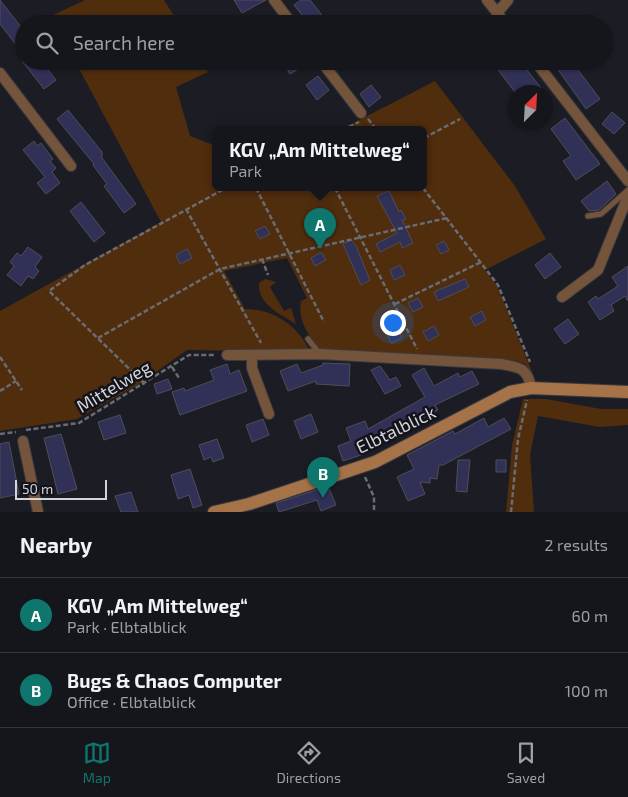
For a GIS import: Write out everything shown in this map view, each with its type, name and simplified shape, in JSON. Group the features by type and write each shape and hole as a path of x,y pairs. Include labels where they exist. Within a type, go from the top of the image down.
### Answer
{"street":[{"path":"274,0 285,15"},
{"path":"487,0 497,13 508,0"},
{"path":"328,70 364,116"},
{"path":"542,70 628,181"},
{"path":"0,74 71,166"},
{"path":"562,297 598,270 628,196"},
{"path":"227,355 320,354 501,364 520,367 526,372 531,388"},
{"path":"252,355 252,368 270,414"},
{"name":"Elbtalblick","path":"214,512 249,504 390,455 510,392 531,388 625,391"},
{"path":"23,441 38,512"}],"lane":[{"path":"588,216 601,214 628,190"},
{"path":"308,339 320,354"}],"path":[{"path":"348,126 364,116"},
{"path":"427,136 460,120"},
{"path":"145,384 49,291 85,265 220,191"},
{"path":"258,191 324,322"},
{"path":"337,191 395,304 421,360"},
{"path":"424,191 482,262 498,285 529,358"},
{"path":"186,209 266,355"},
{"path":"98,338 220,269 447,218"},
{"path":"262,259 268,275"},
{"path":"395,304 482,262"},
{"name":"Mittelweg","path":"0,434 78,423 145,384 189,355 207,355"},
{"path":"0,357 22,390"},
{"path":"172,367 179,378"},
{"path":"0,391 16,381"},
{"path":"511,512 518,439 531,388"},
{"path":"360,467 374,497 374,512"}],"shaded area":[{"path":"85,0 164,0 173,15 53,15"},
{"path":"80,70 207,70 208,72 176,87 190,136 212,144 212,191 427,191 427,126 348,126 435,81 515,186 546,239 485,270 497,286 535,379 525,364 507,359 491,360 323,352 309,335 303,323 300,309 301,301 307,298 287,258 224,271 245,309 265,312 284,321 299,334 310,352 187,350 139,384 77,419 0,431 0,311 161,222"},
{"path":"265,279 276,282 270,287 284,311 291,308 296,324 266,303 259,290 259,283"},
{"path":"523,399 546,399 601,409 628,409 628,425 600,427 538,416 530,455 534,512 506,512 512,445"}],"building":[{"path":"0,0 15,19 15,43 0,24"},
{"path":"234,0 266,0 242,13"},
{"path":"301,0 310,0 322,15 302,15 294,5"},
{"path":"29,70 48,70 56,80 44,89"},
{"path":"288,70 296,70 290,74"},
{"path":"498,70 527,70 539,85 510,85"},
{"path":"558,70 578,70 600,99 586,109"},
{"path":"318,76 329,90 317,100 306,85"},
{"path":"371,85 381,97 369,107 360,94"},
{"path":"68,110 102,152 102,158 136,204 124,213 104,186 107,184 94,164 57,119"},
{"path":"612,112 625,123 614,134 602,124"},
{"path":"565,118 600,164 576,180 563,161 571,156 552,130"},
{"path":"34,141 37,146 41,143 53,159 50,161 56,168 52,172 60,183 46,194 37,183 45,177 23,150"},
{"path":"607,181 616,194 599,210 589,211 581,201"},
{"path":"389,191 399,212 401,210 406,219 402,220 413,243 402,248 400,242 380,252 376,244 397,233 377,196"},
{"path":"81,202 105,233 94,242 70,211"},
{"path":"265,226 270,234 260,239 255,231"},
{"path":"351,240 356,246 370,280 361,285 343,244"},
{"path":"444,241 449,250 441,254 436,245"},
{"path":"28,247 42,257 35,267 39,271 33,279 28,276 21,286 7,275 14,266 10,262 17,253 21,256"},
{"path":"187,249 192,258 180,264 176,255"},
{"path":"321,252 326,260 315,266 311,258"},
{"path":"550,253 561,267 545,279 535,265"},
{"path":"400,265 405,275 394,280 390,270"},
{"path":"628,266 628,301 625,296 611,305 614,311 600,320 588,302 596,296 598,299 618,286 612,277"},
{"path":"465,279 469,287 438,301 434,292"},
{"path":"418,298 423,307 413,312 408,303"},
{"path":"482,311 486,320 475,326 470,317"},
{"path":"568,319 579,334 565,344 554,329"},
{"path":"434,326 439,335 428,341 423,332"},
{"path":"398,329 402,338 391,343 387,334"},
{"path":"323,363 350,364 349,386 316,384 316,381 288,391 280,371 297,364 301,373 323,365"},
{"path":"227,364 230,374 239,370 247,391 180,415 172,392 184,388 185,391 214,380 210,370"},
{"path":"380,366 390,380 396,377 401,386 385,394 371,370"},
{"path":"424,368 434,386 458,373 460,377 472,371 479,384 435,405 438,410 366,448 367,453 343,461 338,446 351,441 346,428 365,421 368,429 425,397 412,375"},
{"path":"168,379 172,389 157,394 154,384"},
{"path":"311,414 318,432 301,439 294,421"},
{"path":"120,415 126,433 104,440 98,422"},
{"path":"484,418 488,427 504,418 511,429 443,465 439,465 437,479 430,478 430,483 420,482 425,494 408,501 397,477 414,469 407,455 453,431 455,434"},
{"path":"263,419 269,435 252,442 246,425"},
{"path":"61,434 77,489 58,494 44,438"},
{"path":"217,439 224,458 213,462 211,457 204,460 199,445"},
{"path":"9,442 19,494 0,498 0,444"},
{"path":"458,460 470,460 467,492 456,491"},
{"path":"496,460 506,460 506,472 496,472"},
{"path":"190,469 202,505 193,508 189,495 178,499 171,475"},
{"path":"328,486 336,505 321,511 317,500 279,512 276,503"},
{"path":"131,492 138,512 121,512 115,496"}],"place":[{"name":"KGV „Am Mittelweg“","path":"320,249"},
{"name":"Bugs & Chaos Computer","path":"323,498"}]}
